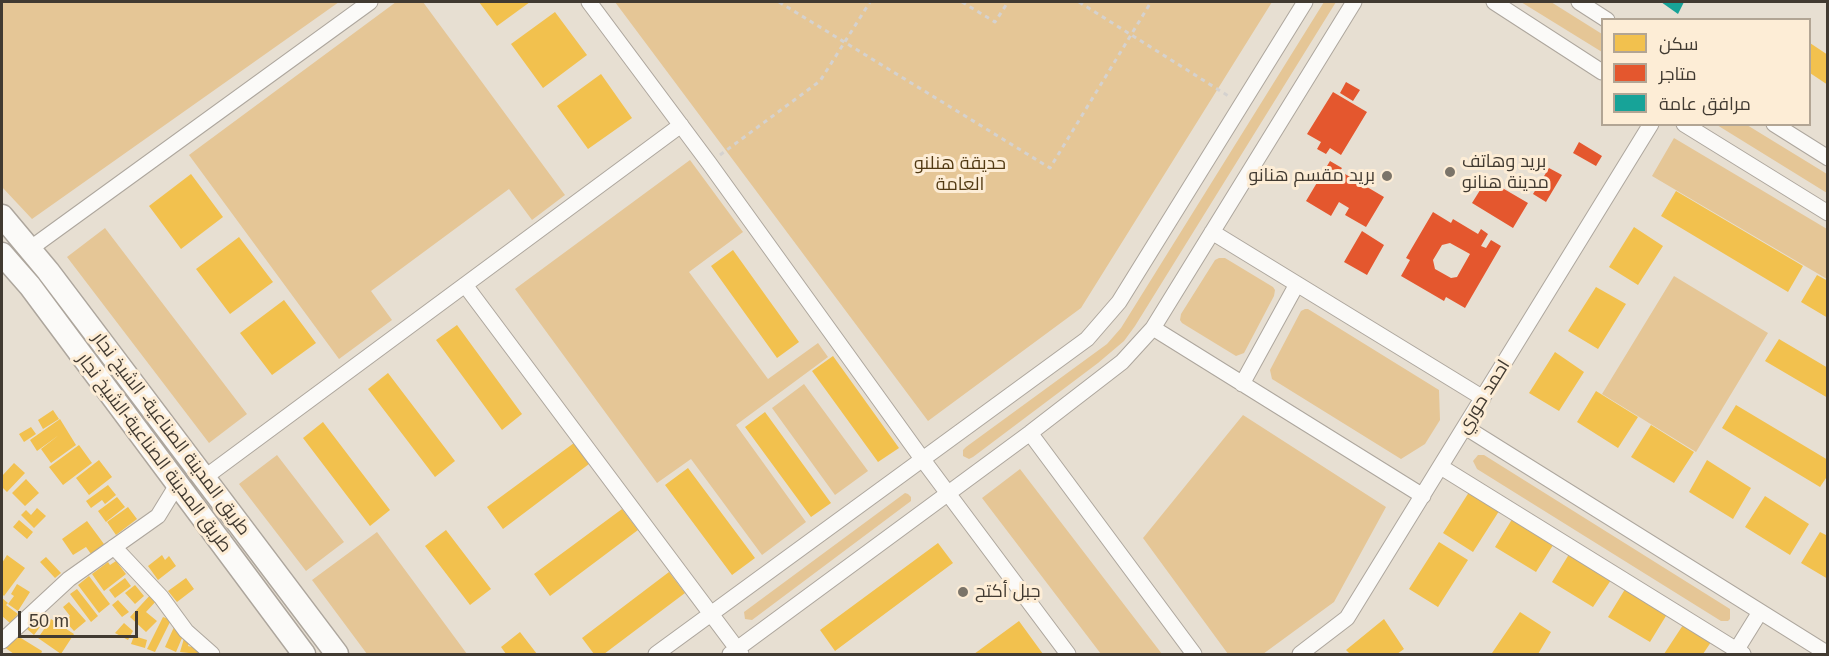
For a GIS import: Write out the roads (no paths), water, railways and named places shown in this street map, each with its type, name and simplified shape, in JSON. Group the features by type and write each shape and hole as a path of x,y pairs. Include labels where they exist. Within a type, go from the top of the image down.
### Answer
{"main road":[{"name":"طريق المدينة الصناعية- الشيخ نجار","path":"2,216 31,248 337,654"},
{"name":"طريق المدينة الصناعية-الشيخ نجار","path":"2,254 30,286 303,654"}],"street":[{"path":"31,248 370,2"},
{"path":"589,2 709,163 923,460 1068,654"},
{"path":"656,654 1087,339 1119,302 1305,2"},
{"path":"465,285 711,615 736,653 1122,362 1154,328 1354,2"},
{"path":"1494,2 1601,71"},
{"path":"1579,2 1604,18"},
{"path":"204,478 681,125"},
{"name":"احمد حوري","path":"1300,654 1347,618 1650,126"},
{"path":"1687,126 1827,213"},
{"path":"1777,126 1827,158"},
{"path":"1212,232 1483,398"},
{"path":"1242,384 1297,284"},
{"path":"1154,328 1423,496"},
{"path":"1465,427 1827,654"},
{"path":"1030,433 1194,654"},
{"path":"1441,467 1738,653 1760,612"},
{"path":"2,641 69,579 158,516 177,485"},
{"path":"114,547 161,597 186,631 212,654"}],"place":[{"name":"بريد وهاتف مدينة هنانو","path":"1450,172"},
{"name":"بريد مقسم هنانو","path":"1387,176"},
{"name":"جبل أكتح","path":"963,592"}],"park label":[{"name":"حديقة هنلنو العامة","path":"960,174"}]}
